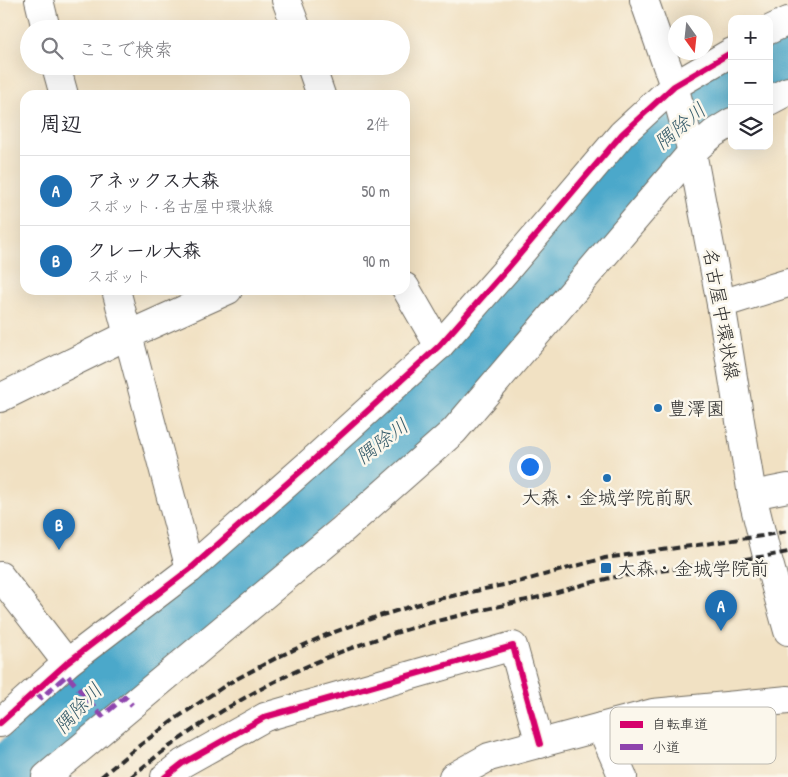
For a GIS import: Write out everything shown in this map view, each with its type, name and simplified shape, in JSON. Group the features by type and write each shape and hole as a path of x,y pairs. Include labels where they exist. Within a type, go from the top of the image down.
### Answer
{"street":[{"path":"39,0 44,20"},
{"path":"286,0 294,20"},
{"name":"名古屋中環状線","path":"644,0 676,92 690,145 721,304 752,495 767,556 781,579 788,631"},
{"path":"773,28 788,21"},
{"path":"0,724 67,663 190,569 439,346 622,134 728,55"},
{"path":"58,75 63,90"},
{"path":"314,75 319,90"},
{"path":"773,99 788,91"},
{"path":"46,777 342,530 454,431 690,145 728,124"},
{"path":"721,304 788,283"},
{"path":"117,295 190,569"},
{"path":"0,398 128,335 217,295"},
{"path":"410,295 439,346"},
{"path":"752,495 788,488"},
{"path":"0,576 67,663"},
{"path":"166,777 183,763 265,717 514,646 540,744"},
{"path":"715,707 788,700"},
{"path":"453,777 489,757 610,725"},
{"path":"601,727 610,747"},
{"path":"617,764 623,777"}],"waterway":[{"name":"隅除川","path":"773,57 788,46"},
{"name":"隅除川","path":"12,777 128,655 330,480 416,416 592,221 664,135 728,89"}],"railway":[{"path":"101,777 175,719 229,683 278,657 326,635 376,617 429,601 522,581 605,558 788,531"},
{"path":"131,777 188,734 249,696 313,663 380,638 433,622 533,599 612,578 788,552"}],"marked path":[{"path":"35,692 41,698 67,675 102,716 125,697 132,705"}],"cycle path":[{"path":"0,723 67,663 190,569 439,346 622,134 674,86 728,54"},
{"path":"165,777 183,763 265,717 513,646 540,744"}],"place":[{"name":"豊澤園","path":"658,408"},
{"name":"大森・金城学院前駅","path":"607,478"},
{"name":"クレール大森","path":"59,550"},
{"name":"大森・金城学院前","path":"606,568"},
{"name":"アネックス大森","path":"721,631"}]}
